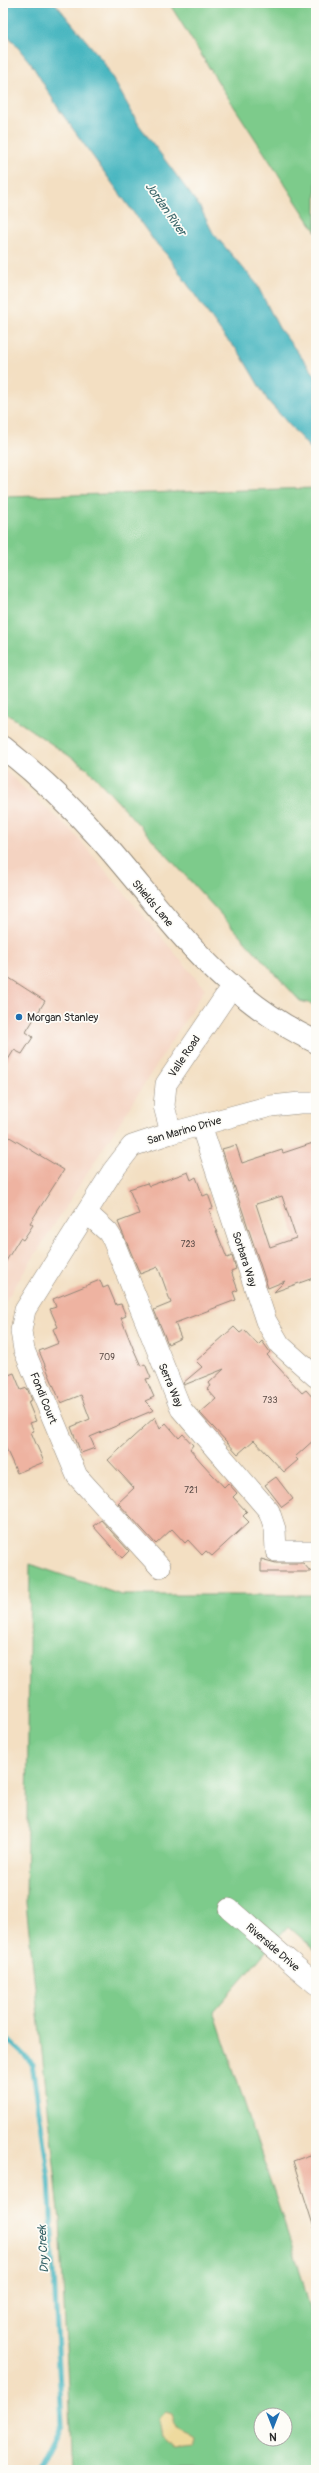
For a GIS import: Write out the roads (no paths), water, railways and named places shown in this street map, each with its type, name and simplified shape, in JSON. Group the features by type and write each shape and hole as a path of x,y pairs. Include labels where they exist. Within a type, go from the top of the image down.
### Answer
{"main road":[{"name":"Shields Lane","path":"3,747 78,815 191,948 231,988 277,1021 316,1042"}],"street":[{"name":"Valle Road","path":"171,1133 163,1098 166,1084 231,988"},
{"name":"San Marino Drive","path":"87,1213 128,1150 137,1144 171,1133 270,1106 300,1103 316,1104"},
{"name":"Sorbara Way","path":"201,1125 266,1321 280,1345 316,1377"},
{"name":"Serra Way","path":"87,1213 102,1226 113,1240 181,1410 264,1503 273,1521 276,1551 316,1551"},
{"name":"Fondi Court","path":"87,1213 29,1300 22,1320 22,1340 77,1476 160,1567"},
{"name":"Riverside Drive","path":"229,1909 316,1984"}],"water":[{"name":"Jordan River","path":"3,3 55,3 103,61 139,125 200,207 213,233 256,283 279,328 316,376 316,455 268,401 239,352 223,335 167,255 154,241 60,111 32,65 3,29"}],"waterway":[{"name":"Dry Creek","path":"3,2035 32,2063 49,2179 62,2425 39,2470"}],"place":[{"name":"Morgan Stanley","path":"19,1017"}]}
